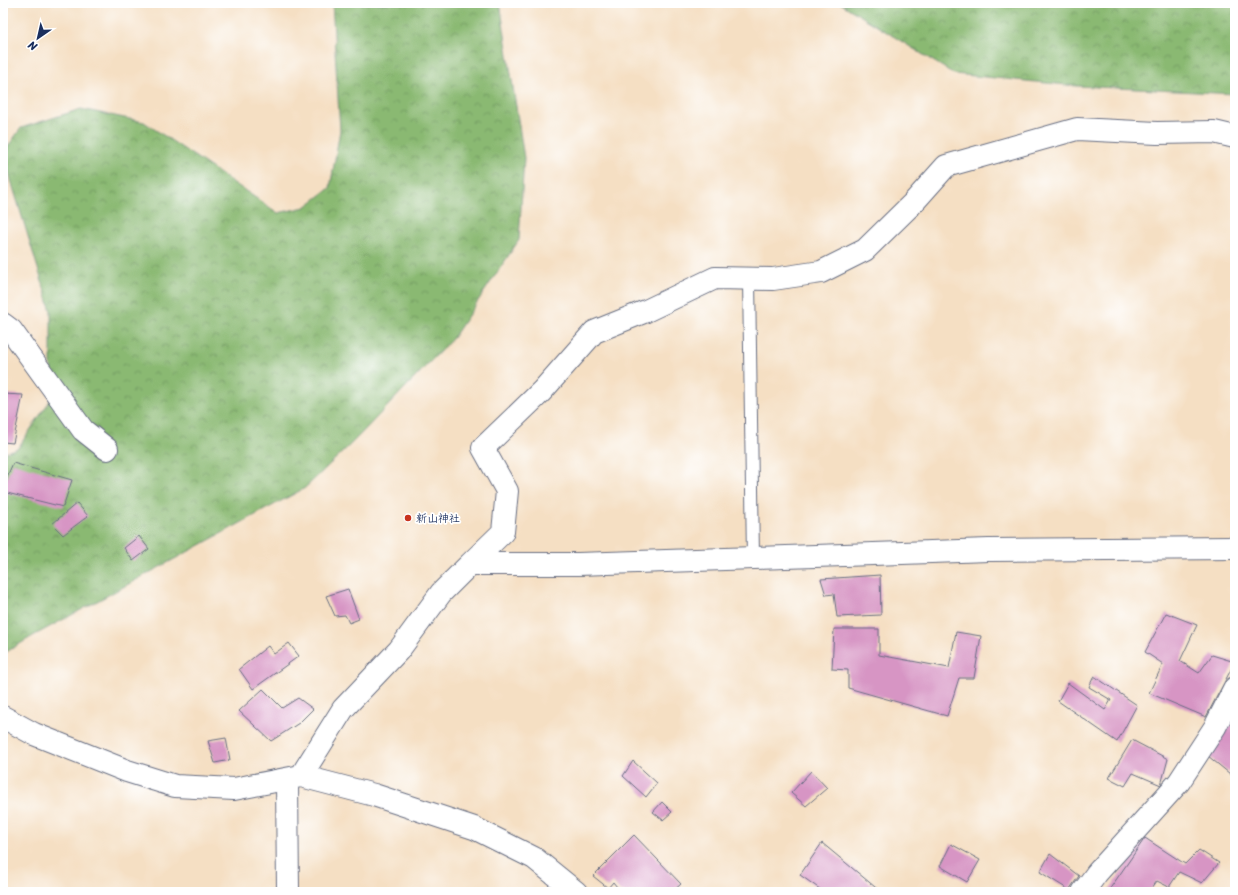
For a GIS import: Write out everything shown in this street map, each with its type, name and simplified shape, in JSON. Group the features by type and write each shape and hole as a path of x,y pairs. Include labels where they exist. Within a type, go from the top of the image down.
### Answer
{"street":[{"path":"288,892 294,778 343,710 399,650 441,593 503,532 507,491 483,448 542,391 594,332 646,311 715,278 773,279 821,272 865,250 913,203 946,166 1077,129 1157,133 1214,132 1235,137"},
{"path":"3,324 11,330 84,430 107,449"},
{"path":"470,564 578,564 989,550 1235,548"},
{"path":"1083,892 1178,782 1215,727 1235,688"},
{"path":"3,717 34,734 113,766 175,786 234,789 294,778 374,795 474,828 534,858 576,892"}],"lane":[{"path":"749,279 753,558"}],"green space":[{"path":"332,3 500,3 524,158 519,240 453,338 353,442 305,488 33,636 3,654 3,453 18,448 51,399 51,311 12,184 4,152 21,128 81,109 144,122 278,213 305,207 330,188 340,130"},
{"path":"840,3 1235,3 1235,94 1077,86 954,74"}],"building":[{"path":"3,394 23,395 13,443 3,442"},
{"path":"13,463 72,480 63,507 3,492 3,486"},
{"path":"77,503 88,516 63,535 52,524"},
{"path":"139,536 149,549 133,561 124,548"},
{"path":"880,575 881,615 837,617 834,594 826,595 821,579"},
{"path":"348,589 359,619 349,623 345,615 335,616 326,596"},
{"path":"1166,613 1197,625 1180,661 1199,673 1212,655 1235,662 1206,717 1149,693 1163,664 1145,652"},
{"path":"834,629 879,629 879,655 949,668 956,632 981,636 974,678 959,678 947,716 848,688 848,670 832,669"},
{"path":"289,643 299,656 253,689 239,669 268,646 274,654"},
{"path":"1094,676 1137,705 1117,742 1058,701 1068,683 1105,710 1111,700 1089,687"},
{"path":"263,689 282,708 298,698 313,709 299,723 271,741 239,711"},
{"path":"1233,712 1235,714 1235,778 1208,756"},
{"path":"226,738 230,760 215,763 208,741"},
{"path":"1132,740 1168,759 1161,785 1133,773 1125,786 1109,778"},
{"path":"633,761 657,783 646,797 623,776"},
{"path":"811,771 827,788 806,806 791,793"},
{"path":"662,802 672,812 663,820 653,812"},
{"path":"634,835 681,884 672,892 621,892 613,882 608,888 593,876"},
{"path":"1145,838 1185,864 1199,850 1219,863 1202,883 1179,872 1169,887 1157,881 1149,892 1112,892 1109,890"},
{"path":"822,843 881,892 824,892 800,875"},
{"path":"951,844 980,860 967,882 940,866"},
{"path":"1050,854 1079,876 1069,890 1040,872"}],"place":[{"name":"新山神社","path":"408,518"}]}
